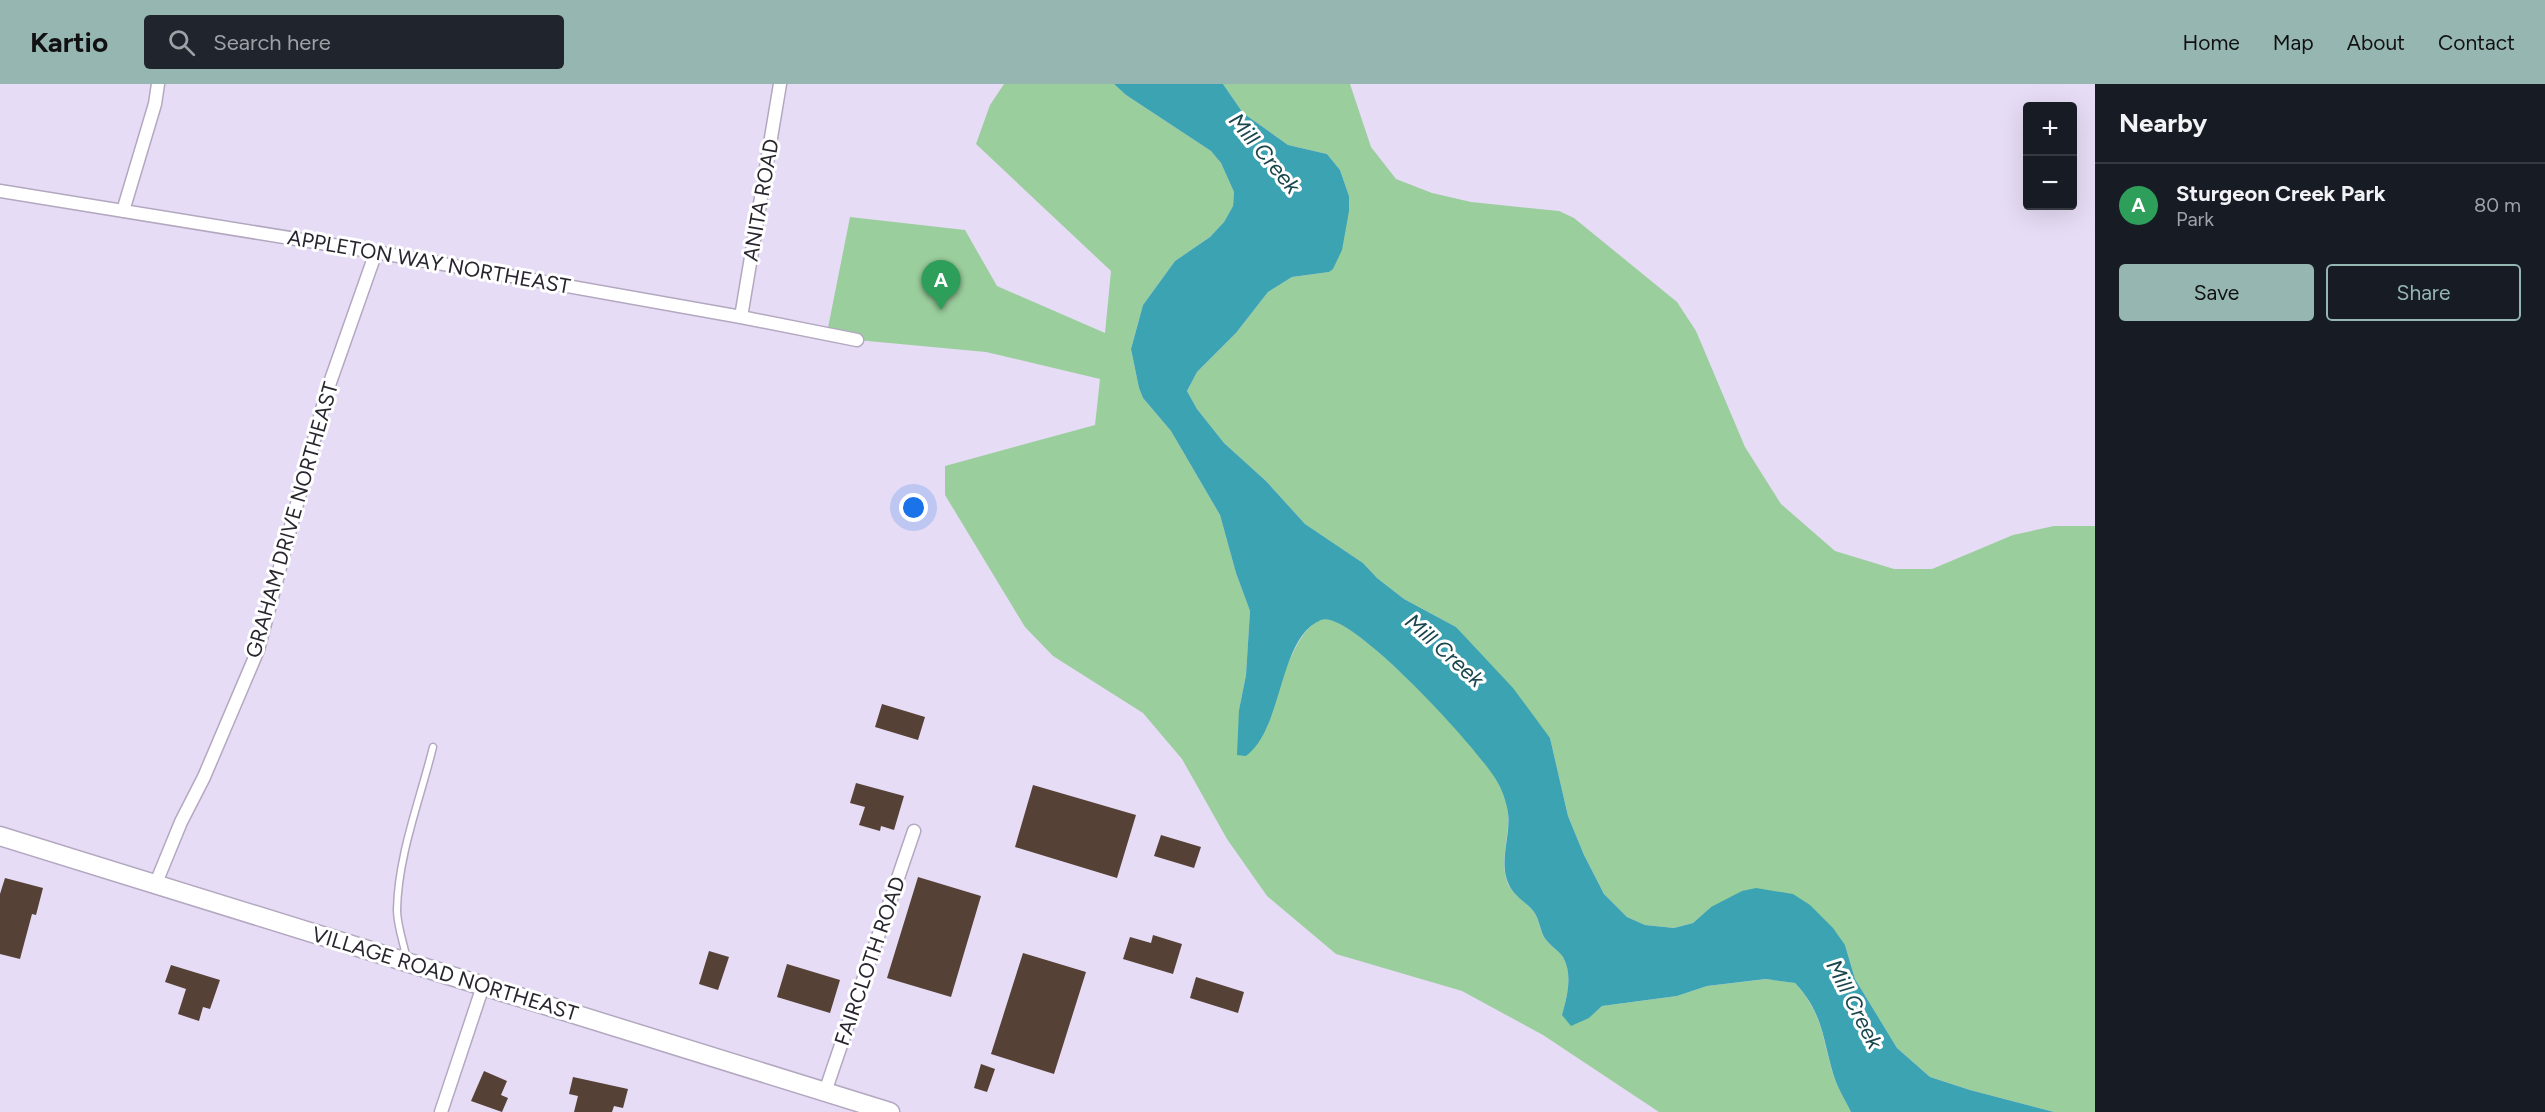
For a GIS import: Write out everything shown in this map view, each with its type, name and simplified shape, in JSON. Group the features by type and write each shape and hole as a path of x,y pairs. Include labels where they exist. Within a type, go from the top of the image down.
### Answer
{"main road":[{"name":"VILLAGE ROAD NORTHEAST","path":"0,836 890,1112"}],"street":[{"path":"123,212 155,104 158,84"},
{"name":"ANITA ROAD","path":"741,317 780,84"},
{"name":"APPLETON WAY NORTHEAST","path":"0,191 376,252 857,340"},
{"name":"GRAHAM DRIVE NORTHEAST","path":"156,883 258,650 327,391 376,252"},
{"name":"FAIRCLOTH ROAD","path":"825,1092 914,831"},
{"path":"441,1112 483,986"}],"lane":[{"path":"408,963 397,912 400,883 418,795 433,747"}],"green space":[{"path":"1004,84 1114,84 1126,95 1211,151 1221,163 1234,192 1233,206 1224,222 1210,237 1175,261 1143,305 1131,349 1143,398 1171,431 1220,515 1236,573 1250,611 1246,675 1239,710 1266,729 1287,666 1303,635 1313,624 1323,619 1338,623 1361,638 1388,660 1445,717 1489,768 1499,784 1508,814 1504,860 1506,878 1512,890 1534,912 1544,937 1561,954 1566,964 1568,986 1562,1015 1589,1018 1602,1006 1677,996 1707,986 1767,979 1795,983 1813,1008 1836,1082 1851,1112 1659,1112 1543,1035 1462,991 1336,954 1267,896 1227,839 1182,759 1143,713 1053,656 1025,627 945,495 945,466 1095,425 1100,379 986,352 857,340 827,333 850,217 965,230 997,286 1105,333 1111,271 976,144 990,105"},
{"path":"1223,84 1350,84 1371,147 1396,179 1432,193 1471,202 1559,211 1574,218 1677,302 1696,331 1745,447 1781,504 1835,551 1894,569 1932,569 2013,535 2054,526 2095,526 2095,1112 2054,1112 1930,1077 1897,1048 1855,979 1845,945 1711,907 1693,923 1674,928 1645,925 1627,917 1604,894 1584,855 1568,816 1550,738 1456,627 1404,599 1377,578 1363,563 1305,524 1266,481 1224,443 1197,409 1187,391 1197,372 1236,333 1268,292 1292,277 1329,272 1349,196 1340,170 1327,154 1288,145 1243,113"}],"water":[{"name":"Mill Creek","path":"1114,84 1223,84 1243,113 1288,145 1327,154 1340,170 1349,196 1349,211 1342,250 1333,269 1329,272 1292,277 1268,292 1236,333 1197,372 1187,391 1197,409 1224,443 1266,481 1305,524 1363,563 1377,578 1404,599 1456,627 1513,688 1550,738 1568,816 1584,855 1604,894 1627,917 1645,925 1674,928 1693,923 1711,907 1742,891 1756,888 1793,894 1810,905 1833,928 1845,945 1855,979 1897,1048 1930,1077 2054,1112 1851,1112 1836,1082 1822,1030 1813,1007 1795,983 1766,979 1707,986 1677,996 1602,1006 1589,1018 1571,1026 1562,1015 1568,986 1568,971 1563,957 1548,943 1534,912 1514,893 1506,877 1508,813 1498,783 1468,744 1415,686 1359,636 1336,622 1321,620 1307,630 1296,644 1268,725 1258,743 1246,756 1237,755 1239,710 1246,675 1250,611 1236,573 1220,515 1171,431 1143,398 1131,349 1143,305 1175,261 1210,237 1224,222 1233,206 1234,192 1221,163 1211,151 1126,95"}],"building":[{"path":"882,704 925,717 918,740 875,727"},
{"path":"856,783 904,796 894,830 881,826 880,831 859,825 865,807 850,803"},
{"path":"1033,785 1136,815 1117,878 1015,847"},
{"path":"1161,835 1201,847 1194,868 1154,856"},
{"path":"918,877 981,896 951,997 887,978"},
{"path":"5,878 43,888 36,915 32,914 20,959 0,954 0,894"},
{"path":"1153,935 1182,944 1173,974 1123,959 1130,937 1151,943"},
{"path":"709,951 729,957 718,990 699,984"},
{"path":"1023,953 1086,972 1054,1074 991,1054"},
{"path":"787,964 840,980 830,1013 777,997"},
{"path":"171,965 220,980 210,1009 203,1007 199,1021 178,1014 186,989 165,982"},
{"path":"1196,977 1244,992 1238,1013 1190,998"},
{"path":"981,1064 995,1069 987,1092 974,1088"},
{"path":"484,1071 507,1081 501,1095 508,1098 502,1112 471,1101"},
{"path":"573,1077 628,1089 623,1108 614,1106 612,1112 574,1112 578,1096 569,1094"}],"place":[{"name":"Sturgeon Creek Park","path":"941,310"}]}
